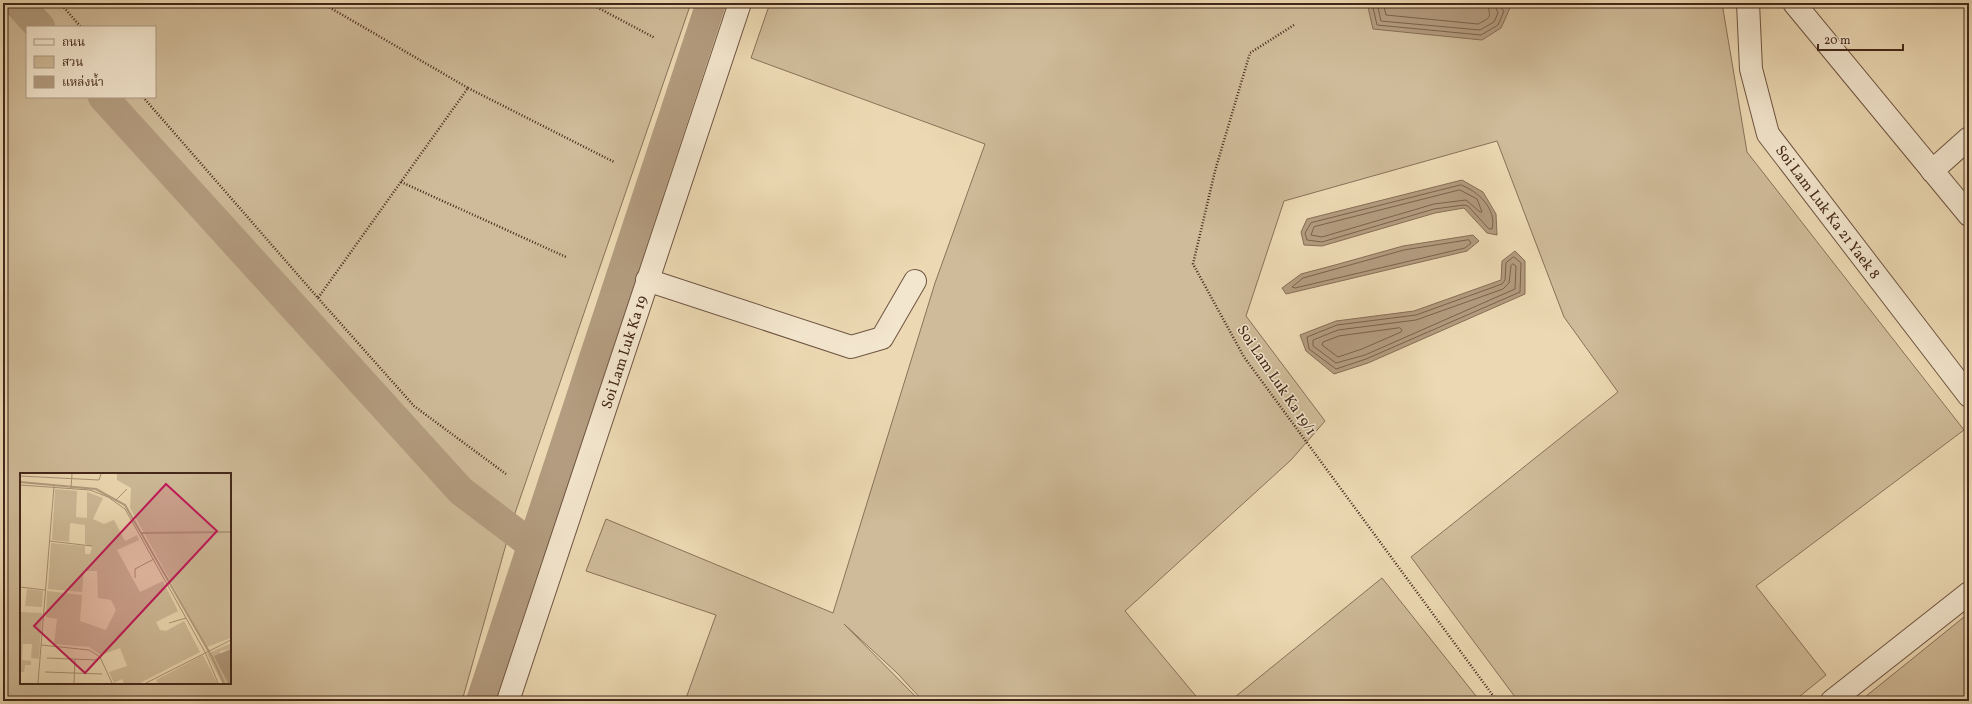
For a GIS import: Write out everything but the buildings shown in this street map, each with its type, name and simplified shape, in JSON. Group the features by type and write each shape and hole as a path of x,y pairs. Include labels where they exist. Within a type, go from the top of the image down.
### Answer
{"street":[{"name":"Soi Lam Luk Ka 19","path":"508,701 740,3"},
{"name":"Soi Lam Luk Ka 21 Yaek 8","path":"1748,3 1751,69 1768,134 1969,396"},
{"path":"1794,3 1969,215"},
{"path":"1932,171 1969,138"},
{"path":"647,280 851,347 882,338 915,281"},
{"path":"1832,701 1969,593"}],"path":[{"path":"60,3 80,26"},
{"path":"322,3 468,88 614,162"},
{"path":"589,3 655,38"},
{"name":"Soi Lam Luk Ka 19/1","path":"1294,25 1250,53 1215,171 1193,264 1244,357 1497,701"},
{"path":"318,298 468,88"},
{"path":"144,98 414,406 506,474"},
{"path":"401,182 566,257"}],"green space":[{"path":"3,3 691,3 514,516 462,701 3,701"},
{"path":"770,3 1722,3 1747,152 1964,430 1756,586 1826,675 1794,701 1518,701 1411,557 1618,392 1564,317 1497,141 1284,201 1246,316 1325,421 1291,460 1125,611 1200,701 923,701 897,673 844,624 920,701 685,701 716,615 586,571 606,519 833,613 935,283 985,144 751,58"},
{"path":"1382,578 1480,701 1230,701"},
{"path":"1969,613 1969,701 1860,701"}],"water":[{"path":"1367,3 1499,3 1510,8 1501,28 1482,40 1373,29"},
{"path":"1462,180 1483,192 1496,214 1497,235 1487,233 1464,208 1435,213 1322,246 1304,245 1301,232 1307,219"},
{"path":"1473,235 1479,241 1467,251 1286,294 1282,288 1301,274 1403,246"},
{"path":"1515,251 1525,261 1525,294 1368,363 1334,374 1306,351 1300,335 1336,321 1414,311 1501,280 1502,261"}],"waterway":[{"path":"18,3 39,26"},
{"path":"481,701 711,3"},
{"path":"104,98 461,491 532,545"}]}
